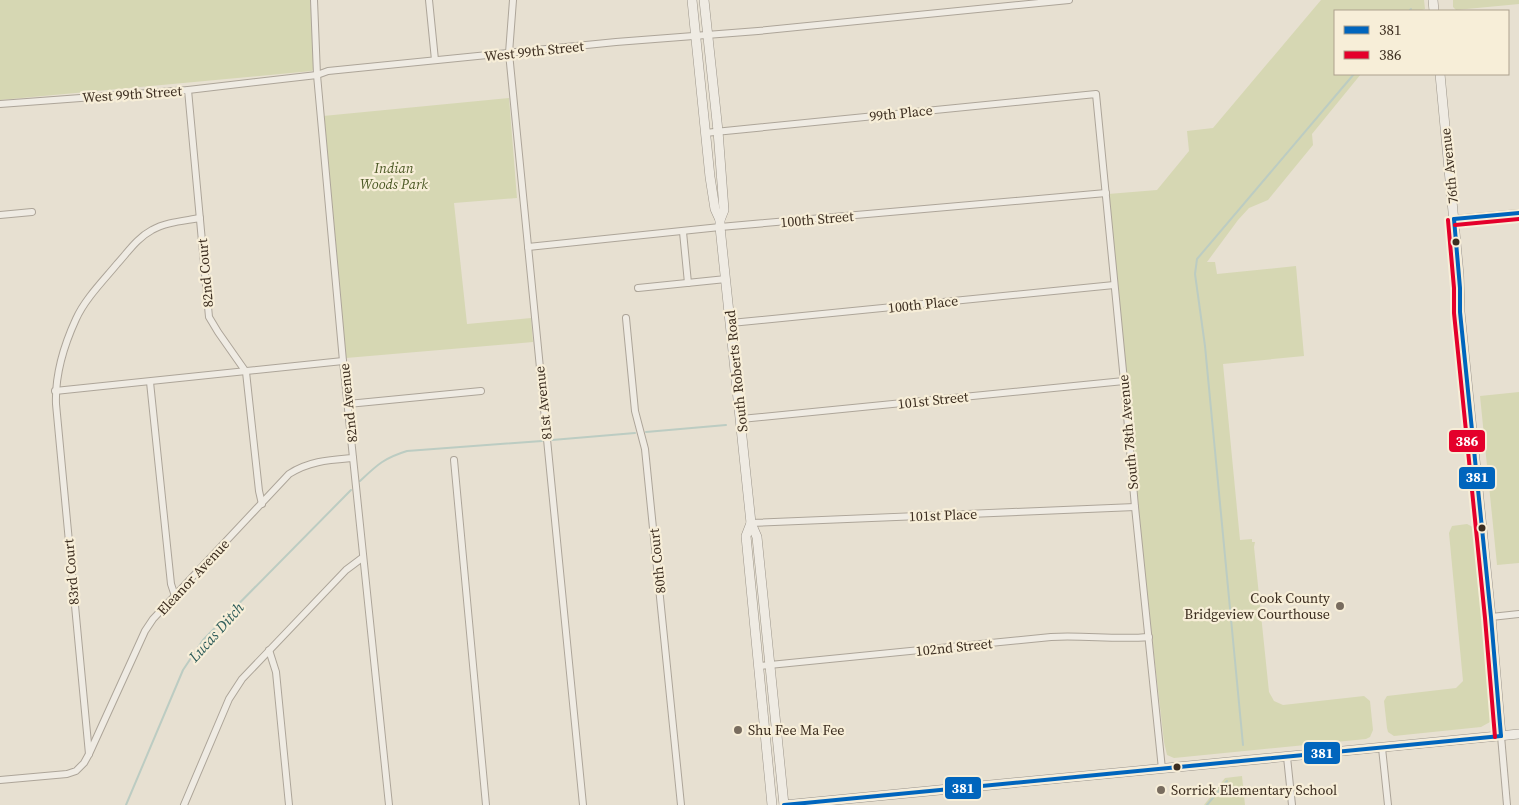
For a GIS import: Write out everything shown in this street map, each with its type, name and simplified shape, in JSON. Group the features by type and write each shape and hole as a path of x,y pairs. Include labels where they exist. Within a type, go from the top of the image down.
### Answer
{"street":[{"name":"82nd Avenue","path":"314,0 317,75 343,361 389,805"},
{"path":"429,0 435,60"},
{"name":"81st Avenue","path":"512,0 509,54 583,805"},
{"name":"South Roberts Road","path":"692,0 705,132 715,209 720,224 751,523 756,537 784,805"},
{"name":"South Roberts Road","path":"704,0 718,131 724,210 720,224"},
{"name":"West 99th Street","path":"0,104 188,90 317,75 328,71 435,60 1069,0"},
{"name":"76th Avenue","path":"1440,75 1460,288 1460,312 1491,617 1501,736"},
{"name":"82nd Court","path":"188,90 209,316 246,372 259,492 262,504"},
{"name":"99th Place","path":"705,132 1096,94"},
{"name":"South 78th Avenue","path":"1096,94 1162,769"},
{"name":"100th Street","path":"528,247 683,232 720,224 1106,193"},
{"path":"0,215 32,212"},
{"path":"1454,219 1519,213"},
{"name":"83rd Court","path":"89,754 55,391 76,318 95,290 136,241 165,224 200,218"},
{"path":"683,232 688,283"},
{"path":"638,288 726,279"},
{"name":"100th Place","path":"731,323 1114,285"},
{"name":"80th Court","path":"626,318 635,411 645,449 681,805"},
{"path":"55,391 343,361"},
{"name":"101st Street","path":"741,419 1124,381"},
{"path":"150,382 171,584 175,596"},
{"path":"348,404 481,391"},
{"name":"Eleanor Avenue","path":"0,780 67,774 76,771 89,754 145,631 153,619 289,474 316,461 353,458"},
{"path":"454,460 486,805"},
{"name":"101st Place","path":"751,523 1135,507"},
{"name":"South Roberts Road","path":"751,523 746,536 772,805"},
{"path":"184,805 229,699 242,678 346,570 362,558"},
{"path":"1491,617 1519,614"},
{"name":"102nd Street","path":"759,666 1051,637 1068,636 1113,639 1149,637"},
{"path":"269,650 276,672 290,805"},
{"path":"784,805 1519,734"},
{"path":"1501,736 1507,805"},
{"path":"1382,748 1388,805"},
{"path":"1286,757 1292,805"}],"green space":[{"path":"0,0 310,0 315,48 314,66 312,71 0,100"},
{"path":"1321,0 1424,0 1425,9 1422,10 1334,10 1334,75 1360,75 1312,134 1313,145 1268,200 1249,208 1207,262 1215,262 1217,274 1296,266 1304,356 1223,364 1240,540 1252,539 1252,542 1255,542 1269,692 1274,701 1283,705 1364,696 1370,701 1373,730 1370,737 1366,739 1174,758 1167,755 1164,742 1140,532 1108,194 1157,190 1189,151 1187,131 1213,128"},
{"path":"1453,0 1519,0 1519,4 1456,10 1453,7"},
{"name":"Indian Woods Park","path":"509,98 517,198 454,203 467,324 531,318 533,342 346,358 323,116"},
{"path":"1519,392 1519,563 1497,565 1480,396"},
{"path":"1467,524 1473,527 1474,530 1492,717 1490,722 1481,727 1394,736 1388,732 1387,728 1384,701 1387,696 1456,688 1463,681 1449,533 1452,526"},
{"path":"1242,776 1245,805 1204,805 1225,778"}],"waterway":[{"path":"1243,745 1205,346 1195,274 1197,259 1353,75"},
{"name":"Lucas Ditch","path":"646,432 726,425"},
{"name":"Lucas Ditch","path":"552,440 635,433"},
{"name":"Lucas Ditch","path":"360,481 381,463 392,456 407,451 542,441"},
{"name":"Lucas Ditch","path":"126,805 183,670 203,640 351,490"},
{"path":"1207,805 1227,781"}],"transit line":[{"name":"381","path":"1454,219 1519,213"},
{"name":"381","path":"1454,219 1460,288 1460,312 1491,617 1501,736"},
{"name":"386","path":"1455,225 1519,219"},
{"name":"386","path":"1448,220 1454,288 1454,313 1485,618 1495,737"},
{"name":"381","path":"784,805 1501,736"}],"place":[{"name":"Cook County Bridgeview Courthouse","path":"1340,606"},
{"name":"Shu Fee Ma Fee","path":"738,730"},
{"name":"Sorrick Elementary School","path":"1161,790"}]}
